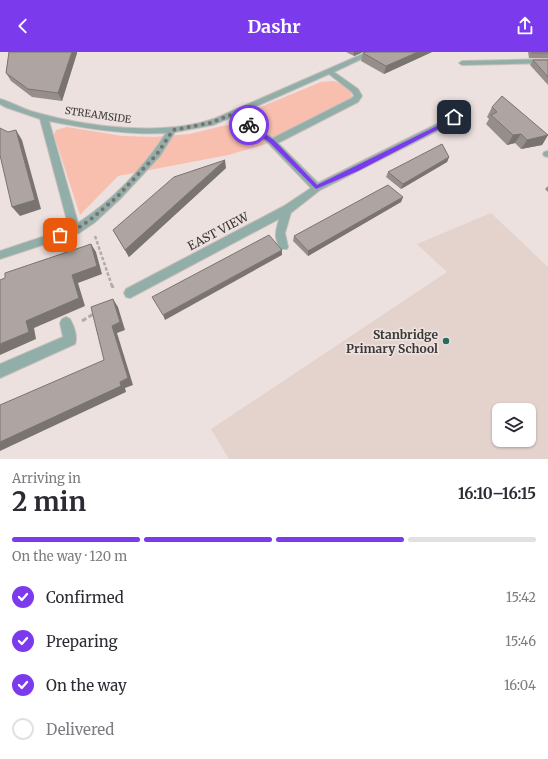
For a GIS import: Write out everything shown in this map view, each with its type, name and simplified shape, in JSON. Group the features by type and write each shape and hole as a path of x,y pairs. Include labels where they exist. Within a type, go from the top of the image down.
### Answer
{"street":[{"name":"STREAMSIDE","path":"0,101 12,108 44,117 127,131 173,130 210,123 373,52"},
{"path":"272,142 355,100 358,96 355,91 330,71"},
{"name":"EAST VIEW","path":"130,293 288,209 316,188 452,120 454,117 445,104"},
{"path":"233,114 272,142 316,188"},
{"path":"44,117 75,230"},
{"path":"0,255 75,230 90,220 117,197 157,154 173,130"},
{"path":"0,371 70,340 67,326"}],"lane":[{"path":"462,63 548,61"},
{"path":"284,247 280,240 280,235 288,209"}],"path":[{"path":"90,220 117,300 130,293"},
{"path":"67,326 98,311"}],"shaded area":[{"path":"333,81 342,84 351,90 352,97 341,108 266,144 228,155 118,176 80,215 54,135 56,130 67,127 122,136 154,137 190,134 226,125 240,127 250,121 251,111 321,82"},
{"name":"Stanbridge Primary School","path":"491,213 548,267 548,459 229,459 211,429 447,272 417,244"}],"building":[{"path":"9,52 72,52 58,93 28,89 6,73"},
{"path":"418,52 386,66 363,53"},
{"path":"531,52 548,52 548,53 532,53"},
{"path":"533,60 548,60 548,77"},
{"path":"502,96 548,135 527,140 521,134 513,135 491,115 497,112 492,107"},
{"path":"0,128 8,132 16,130 35,200 12,207 0,155"},
{"path":"442,144 449,157 403,184 388,172"},
{"path":"225,160 125,250 113,230 174,177"},
{"path":"388,185 403,197 308,251 294,236"},
{"path":"269,235 282,250 163,315 152,297"},
{"path":"91,244 97,266 72,275 79,298 26,321 29,332 0,344 0,280 5,278 5,273"},
{"path":"113,299 120,322 112,326 128,378 120,382 121,386 0,442 0,405 104,360 91,307"}],"way so far":[{"path":"60,235 75,230 90,220 117,197 157,154 173,130 210,123 233,114 249,125"}],"place":[{"name":"Stanbridge Primary School","path":"446,341"}],"route":[{"path":"249,125 272,142 316,188 452,120 454,117"}]}
